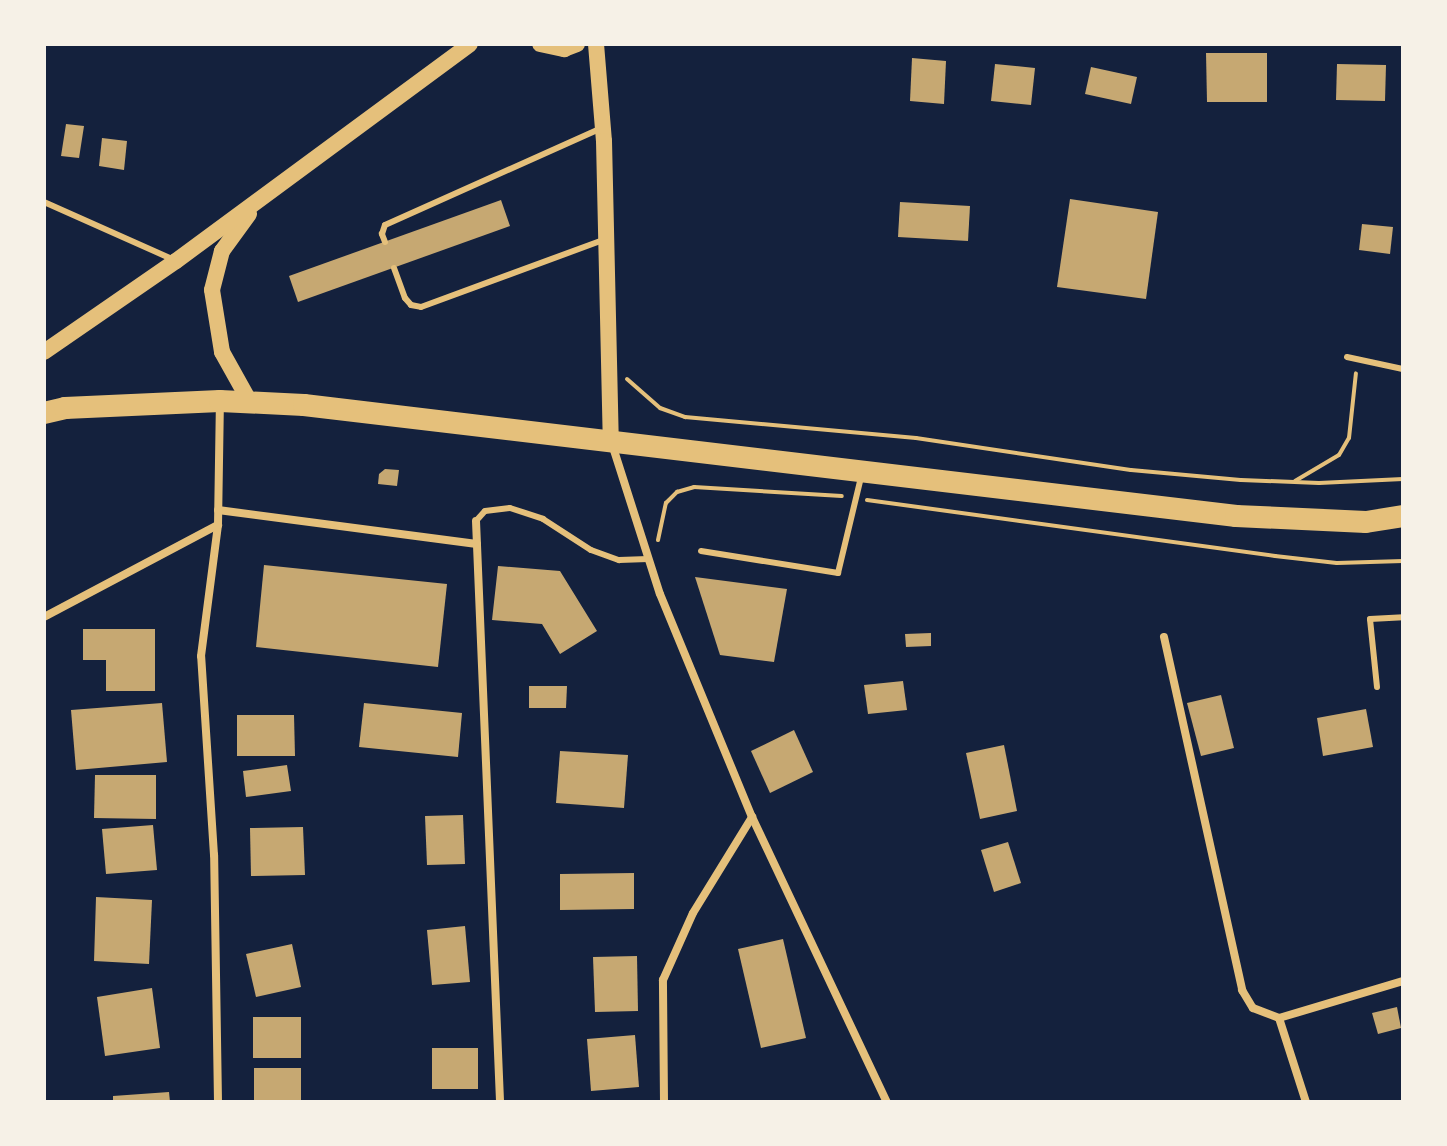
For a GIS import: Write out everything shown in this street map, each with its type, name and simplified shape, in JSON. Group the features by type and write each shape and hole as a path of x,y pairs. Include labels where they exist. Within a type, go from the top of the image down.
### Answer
{"highway":[{"path":"44,413 65,408 250,402 611,439 1236,516 1366,522 1403,516"}],"main road":[{"path":"44,352 176,261 470,44"},
{"path":"540,44 564,49 577,44"},
{"path":"596,44 602,128 611,439"},
{"path":"250,402 222,352 212,290 222,251 241,221 282,182"}],"street":[{"path":"218,1102 214,855 201,656 218,525 220,401"},
{"path":"611,439 651,569 752,817 887,1102"},
{"path":"218,510 477,544"},
{"path":"476,521 500,1102"},
{"path":"44,617 218,525"},
{"path":"1164,637 1242,990 1253,1008 1279,1018 1403,981"},
{"path":"664,1102 663,980 693,913 752,817"},
{"path":"1279,1018 1306,1102"}],"lane":[{"path":"385,242 382,234 385,225 602,128"},
{"path":"44,202 176,261"},
{"path":"394,268 405,298 411,305 421,307 606,239"},
{"path":"1347,357 1403,369"},
{"path":"701,551 838,573 863,470"},
{"path":"476,521 485,511 510,508 543,519 591,550 619,560 648,559"},
{"path":"1377,687 1370,619 1403,617"}],"path":[{"path":"1293,482 1339,455 1349,438 1357,359"},
{"path":"609,366 660,408 685,417 916,438 1131,470 1293,482 1403,479"},
{"path":"651,569 666,503 686,489 726,487 856,498 1337,563 1403,561"}],"building":[{"path":"1206,53 1267,53 1267,102 1207,102"},
{"path":"912,58 946,61 944,104 910,101"},
{"path":"995,64 1035,68 1031,105 991,101"},
{"path":"1337,64 1386,65 1385,101 1336,100"},
{"path":"1091,67 1137,77 1131,104 1085,94"},
{"path":"66,124 84,126 79,158 61,156"},
{"path":"102,138 127,141 124,170 99,166"},
{"path":"1070,199 1158,212 1146,299 1057,287"},
{"path":"501,200 510,226 298,302 289,276"},
{"path":"900,202 970,206 968,241 898,237"},
{"path":"1362,224 1393,227 1390,254 1359,250"},
{"path":"385,469 399,470 397,486 378,484 379,474"},
{"path":"264,565 447,584 438,667 256,647"},
{"path":"498,566 560,571 597,631 560,654 542,624 492,620"},
{"path":"695,577 787,589 774,662 720,655"},
{"path":"83,629 155,629 155,691 106,691 106,660 83,660"},
{"path":"931,633 931,646 906,647 905,634"},
{"path":"903,681 907,710 868,714 864,685"},
{"path":"529,686 567,686 566,708 529,708"},
{"path":"1221,695 1234,748 1201,756 1187,703"},
{"path":"162,703 167,762 76,770 71,710"},
{"path":"364,703 462,713 458,757 359,747"},
{"path":"1366,709 1373,747 1323,756 1317,718"},
{"path":"237,715 294,715 295,756 237,756"},
{"path":"794,730 813,772 770,793 751,751"},
{"path":"1004,745 1017,811 980,819 966,753"},
{"path":"560,751 628,755 624,808 556,803"},
{"path":"287,765 291,791 246,797 243,771"},
{"path":"95,775 156,775 156,819 94,818"},
{"path":"463,815 465,864 427,865 425,816"},
{"path":"153,825 157,870 106,874 102,829"},
{"path":"303,827 305,875 251,876 250,828"},
{"path":"1008,842 1021,883 994,892 981,850"},
{"path":"634,873 634,909 560,910 560,874"},
{"path":"96,897 152,900 149,964 94,961"},
{"path":"465,926 470,982 432,985 427,930"},
{"path":"783,939 806,1038 761,1048 738,949"},
{"path":"292,944 301,987 256,997 246,954"},
{"path":"637,956 638,1011 595,1012 593,957"},
{"path":"152,988 160,1048 105,1056 97,997"},
{"path":"1397,1007 1401,1028 1378,1034 1372,1013"},
{"path":"253,1017 301,1017 301,1058 253,1058"},
{"path":"635,1035 639,1087 591,1091 587,1039"},
{"path":"432,1048 478,1048 478,1089 432,1089"},
{"path":"254,1068 301,1068 301,1102 254,1102"},
{"path":"169,1092 170,1102 113,1102 113,1096"}]}
